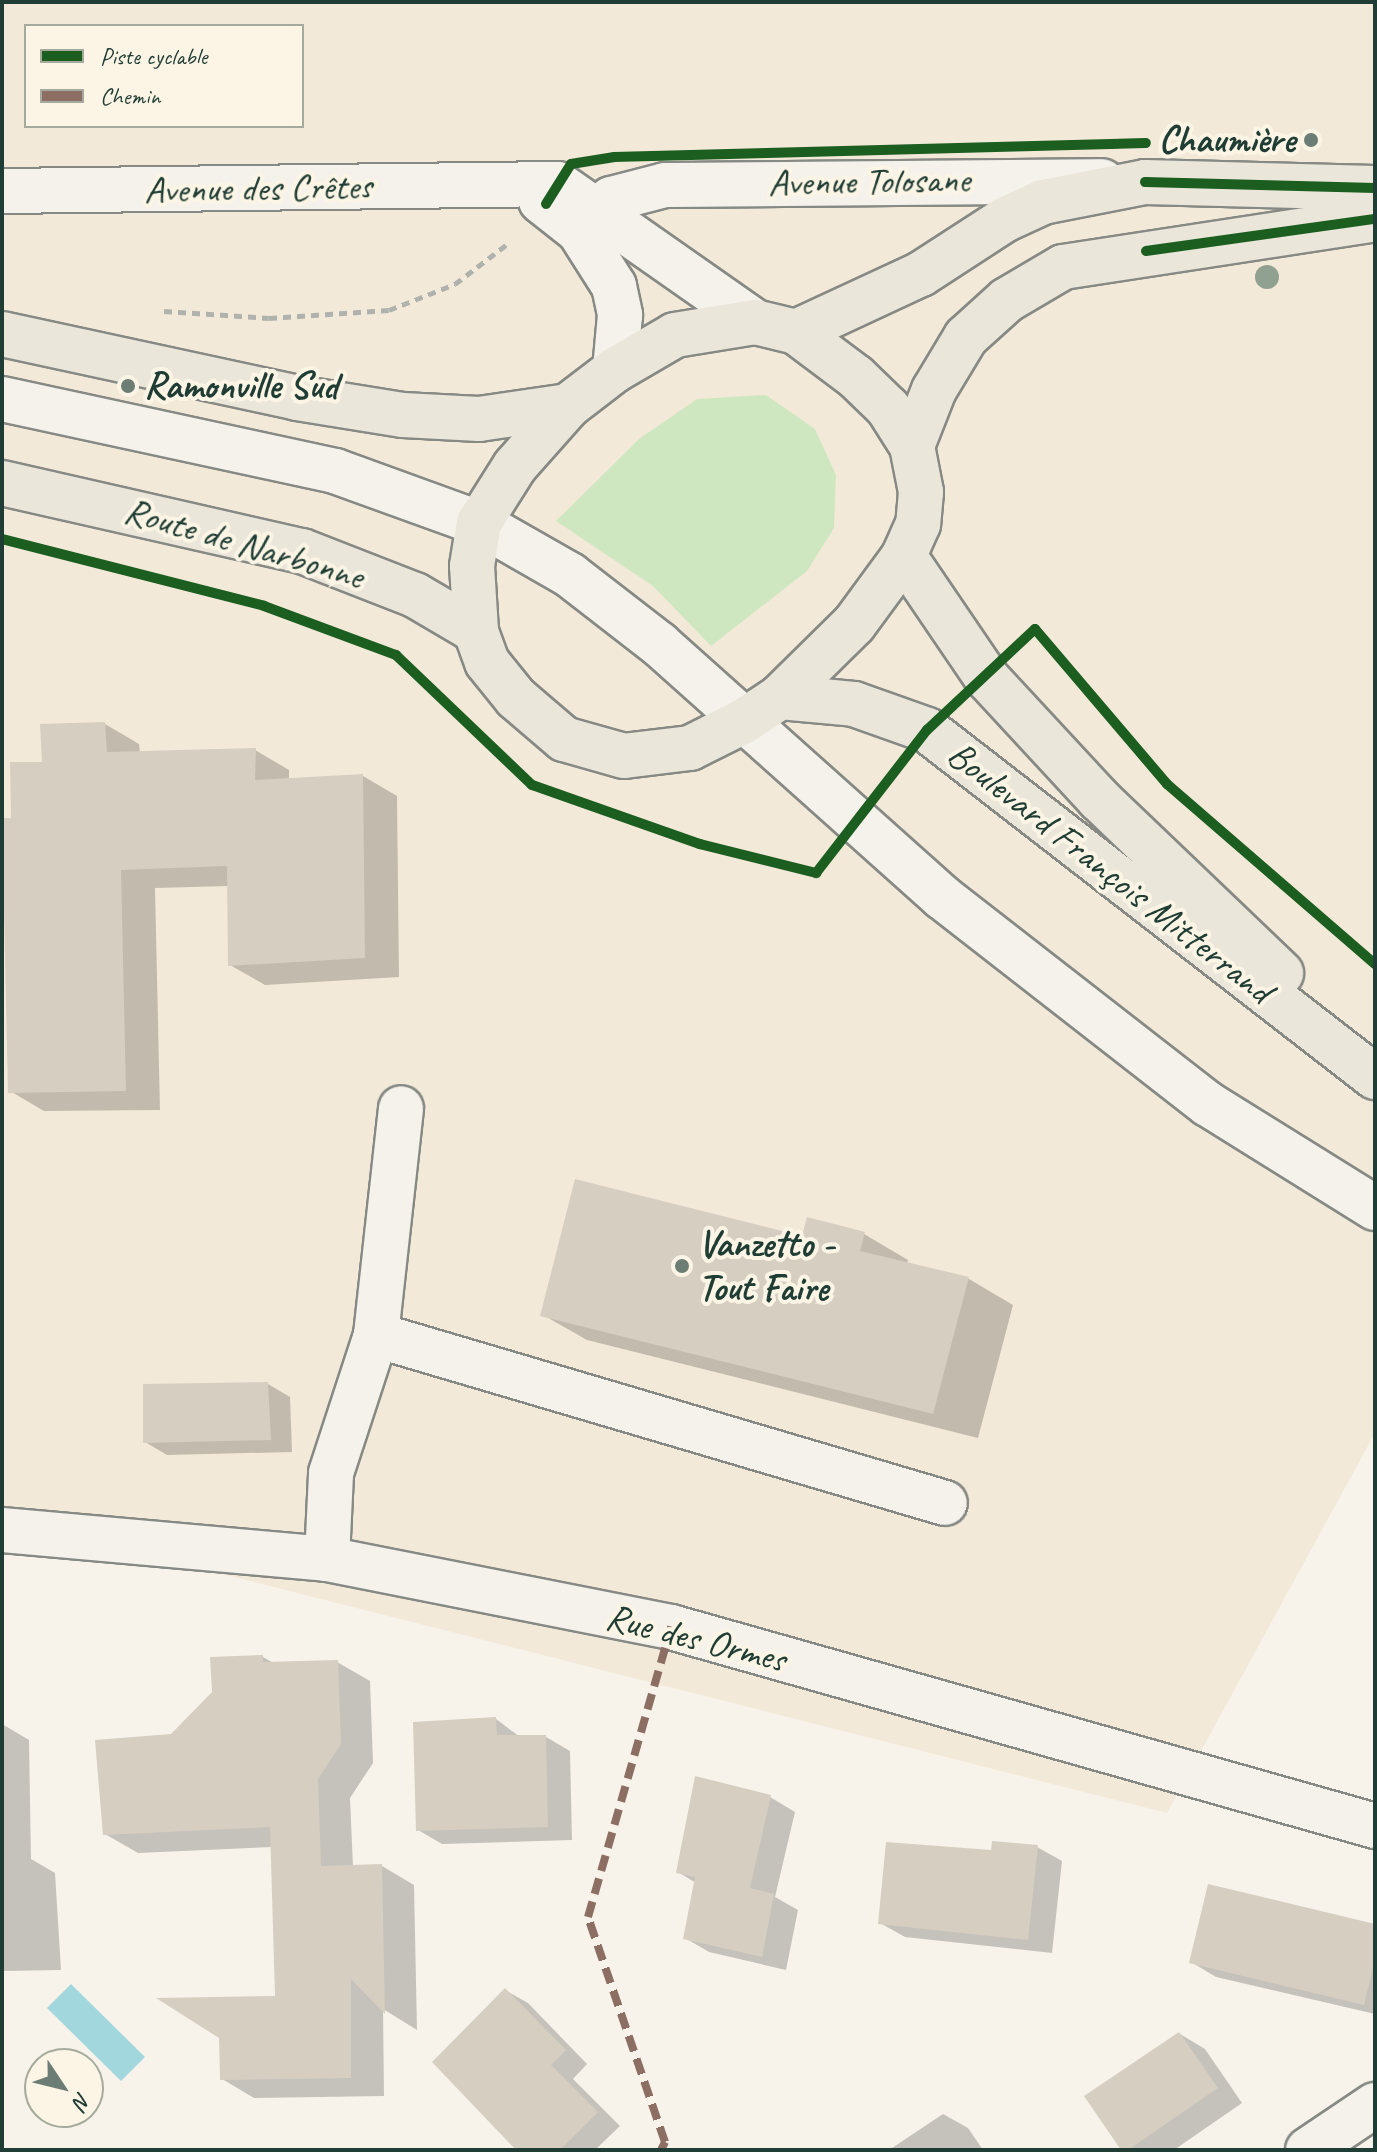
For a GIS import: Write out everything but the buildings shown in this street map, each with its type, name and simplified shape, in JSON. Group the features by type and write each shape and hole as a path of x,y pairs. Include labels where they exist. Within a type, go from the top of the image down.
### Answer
{"main road":[{"name":"Avenue Tolosane","path":"796,332 921,274 1004,220 1043,202 1145,182 1375,188"},
{"path":"912,446 934,390 966,337 1007,300 1063,267 1375,219"},
{"path":"755,322 796,332 888,408 912,446 921,492 918,524 904,556 854,624 780,697 744,721 690,748 624,756 564,739 516,698 487,662 476,631 472,566 479,523 515,466 568,406 615,370 675,335 755,322"},
{"path":"2,334 297,398 403,415 479,419 568,406"},
{"name":"Route de Narbonne","path":"2,483 302,551 415,595 476,631"},
{"name":"Boulevard François Mitterrand","path":"904,556 987,678 1099,799 1375,1063"},
{"name":"Boulevard François Mitterrand","path":"780,697 854,704 927,730 1375,1077"}],"street":[{"name":"Avenue Tolosane","path":"598,210 611,199 665,185 992,178 1145,182"},
{"name":"Avenue des Crêtes","path":"2,191 530,194 558,184 598,210 660,259 755,322"},
{"path":"530,194 579,231 614,286 620,315 615,370"},
{"path":"2,399 335,471 479,523 570,575 659,644 942,897 1208,1104 1375,1208"},
{"path":"327,1559 331,1473 376,1335 401,1108"},
{"path":"376,1335 945,1503"},
{"name":"Rue des Ormes","path":"2,1530 327,1559 671,1627 1375,1826"},
{"path":"1308,2150 1375,2105"}],"path":[{"path":"148,310 269,318 389,310 455,284 500,253 530,194"}],"shaded area":[{"path":"2,2 1375,2 1375,1433 1167,1813 116,1547 2,1550"}],"green space":[{"path":"766,395 815,429 836,475 834,528 807,571 711,646 653,586 556,521 639,439 697,399"}],"water":[{"path":"71,1984 145,2057 121,2081 104,2064 104,2048 88,2048 47,2008"}],"marked path":[{"path":"661,2150 665,2142 588,1917 671,1627"}],"cycle path":[{"path":"546,204 571,164 614,157 1146,143"},
{"path":"1145,182 1375,188"},
{"path":"1146,251 1375,219"},
{"path":"2,539 264,606 396,655 532,785 700,844 816,873 927,730 1035,629 1167,784 1375,964"}],"place":[{"name":"Chaumière","path":"1311,140"},
{"name":"Ramonville Sud","path":"128,386"},
{"name":"Vanzetto - Tout Faire","path":"682,1266"}]}
